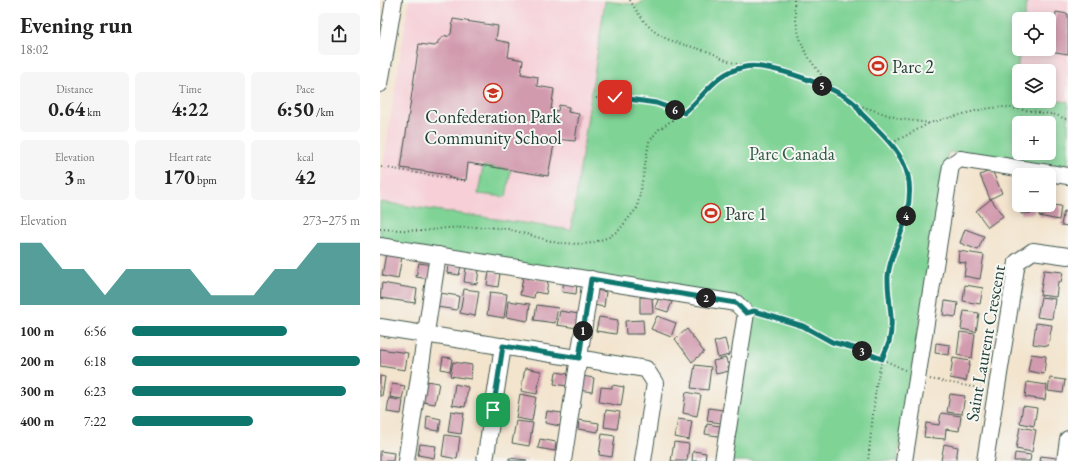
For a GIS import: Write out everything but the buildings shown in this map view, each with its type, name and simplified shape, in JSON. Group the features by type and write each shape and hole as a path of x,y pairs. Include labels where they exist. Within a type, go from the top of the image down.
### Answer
{"street":[{"path":"380,84 394,0"},
{"path":"904,461 951,165 960,159 1068,176"},
{"path":"380,246 736,303 746,313 722,461"},
{"name":"Saint Laurent Crescent","path":"985,461 1017,262 1033,251 1068,256"},
{"path":"406,461 438,255"},
{"path":"563,461 591,279"},
{"path":"380,327 646,369 655,383 643,461"},
{"path":"485,461 503,346"},
{"path":"1064,461 1068,439"}],"path":[{"path":"630,0 639,16 650,29 661,37 712,53 723,59 746,66 770,68 829,88 845,97"},
{"path":"794,0 800,39 811,61 832,87 855,104 900,119 929,124"},
{"path":"380,229 422,231 446,228 488,227 508,230 558,243 582,244 592,243 609,237 619,230 637,208 649,142 658,130 691,108 721,76 746,66"},
{"path":"596,98 608,99 615,97 656,103 684,113"},
{"path":"855,104 862,115 892,143 903,161 908,177 910,198 908,212 899,241 890,261 888,276 891,328 889,343 882,359 876,386 868,461"},
{"path":"892,143 929,124 975,111 998,107 1056,115 1068,120"},
{"path":"381,168 465,181"},
{"path":"746,313 754,311 803,326 832,342 854,348 882,359 917,377 986,389"}],"shaded area":[{"name":"Confederation Park Community School","path":"409,0 605,1 571,231 380,202 380,185"},
{"path":"1027,0 1068,0 1068,102 1056,100 1056,64 1018,64 1019,56 1056,56 1056,12 1025,12"}],"green space":[{"name":"Parc Canada","path":"644,0 1027,0 1025,12 1012,12 1012,56 1019,56 1018,64 1012,64 1012,108 1056,108 1056,100 1068,102 1068,171 948,152 897,461 726,461 748,313 380,240 380,202 571,230 605,1 638,5"},
{"path":"483,166 511,170 506,197 478,194"}],"place":[{"name":"Parc 2","path":"878,66"},
{"name":"Confederation Park Community School","path":"493,93"},
{"name":"Parc 1","path":"711,213"}],"route":[{"path":"493,410 503,346 579,358 591,279 736,303 746,313 754,311 803,326 832,342 854,348 882,359 889,343 891,328 888,276 890,261 899,241 908,212 910,198 908,177 903,161 896,153 892,143 862,115 855,104 829,88 770,68 746,66 721,76 691,108 684,113 656,103 615,97"}]}
